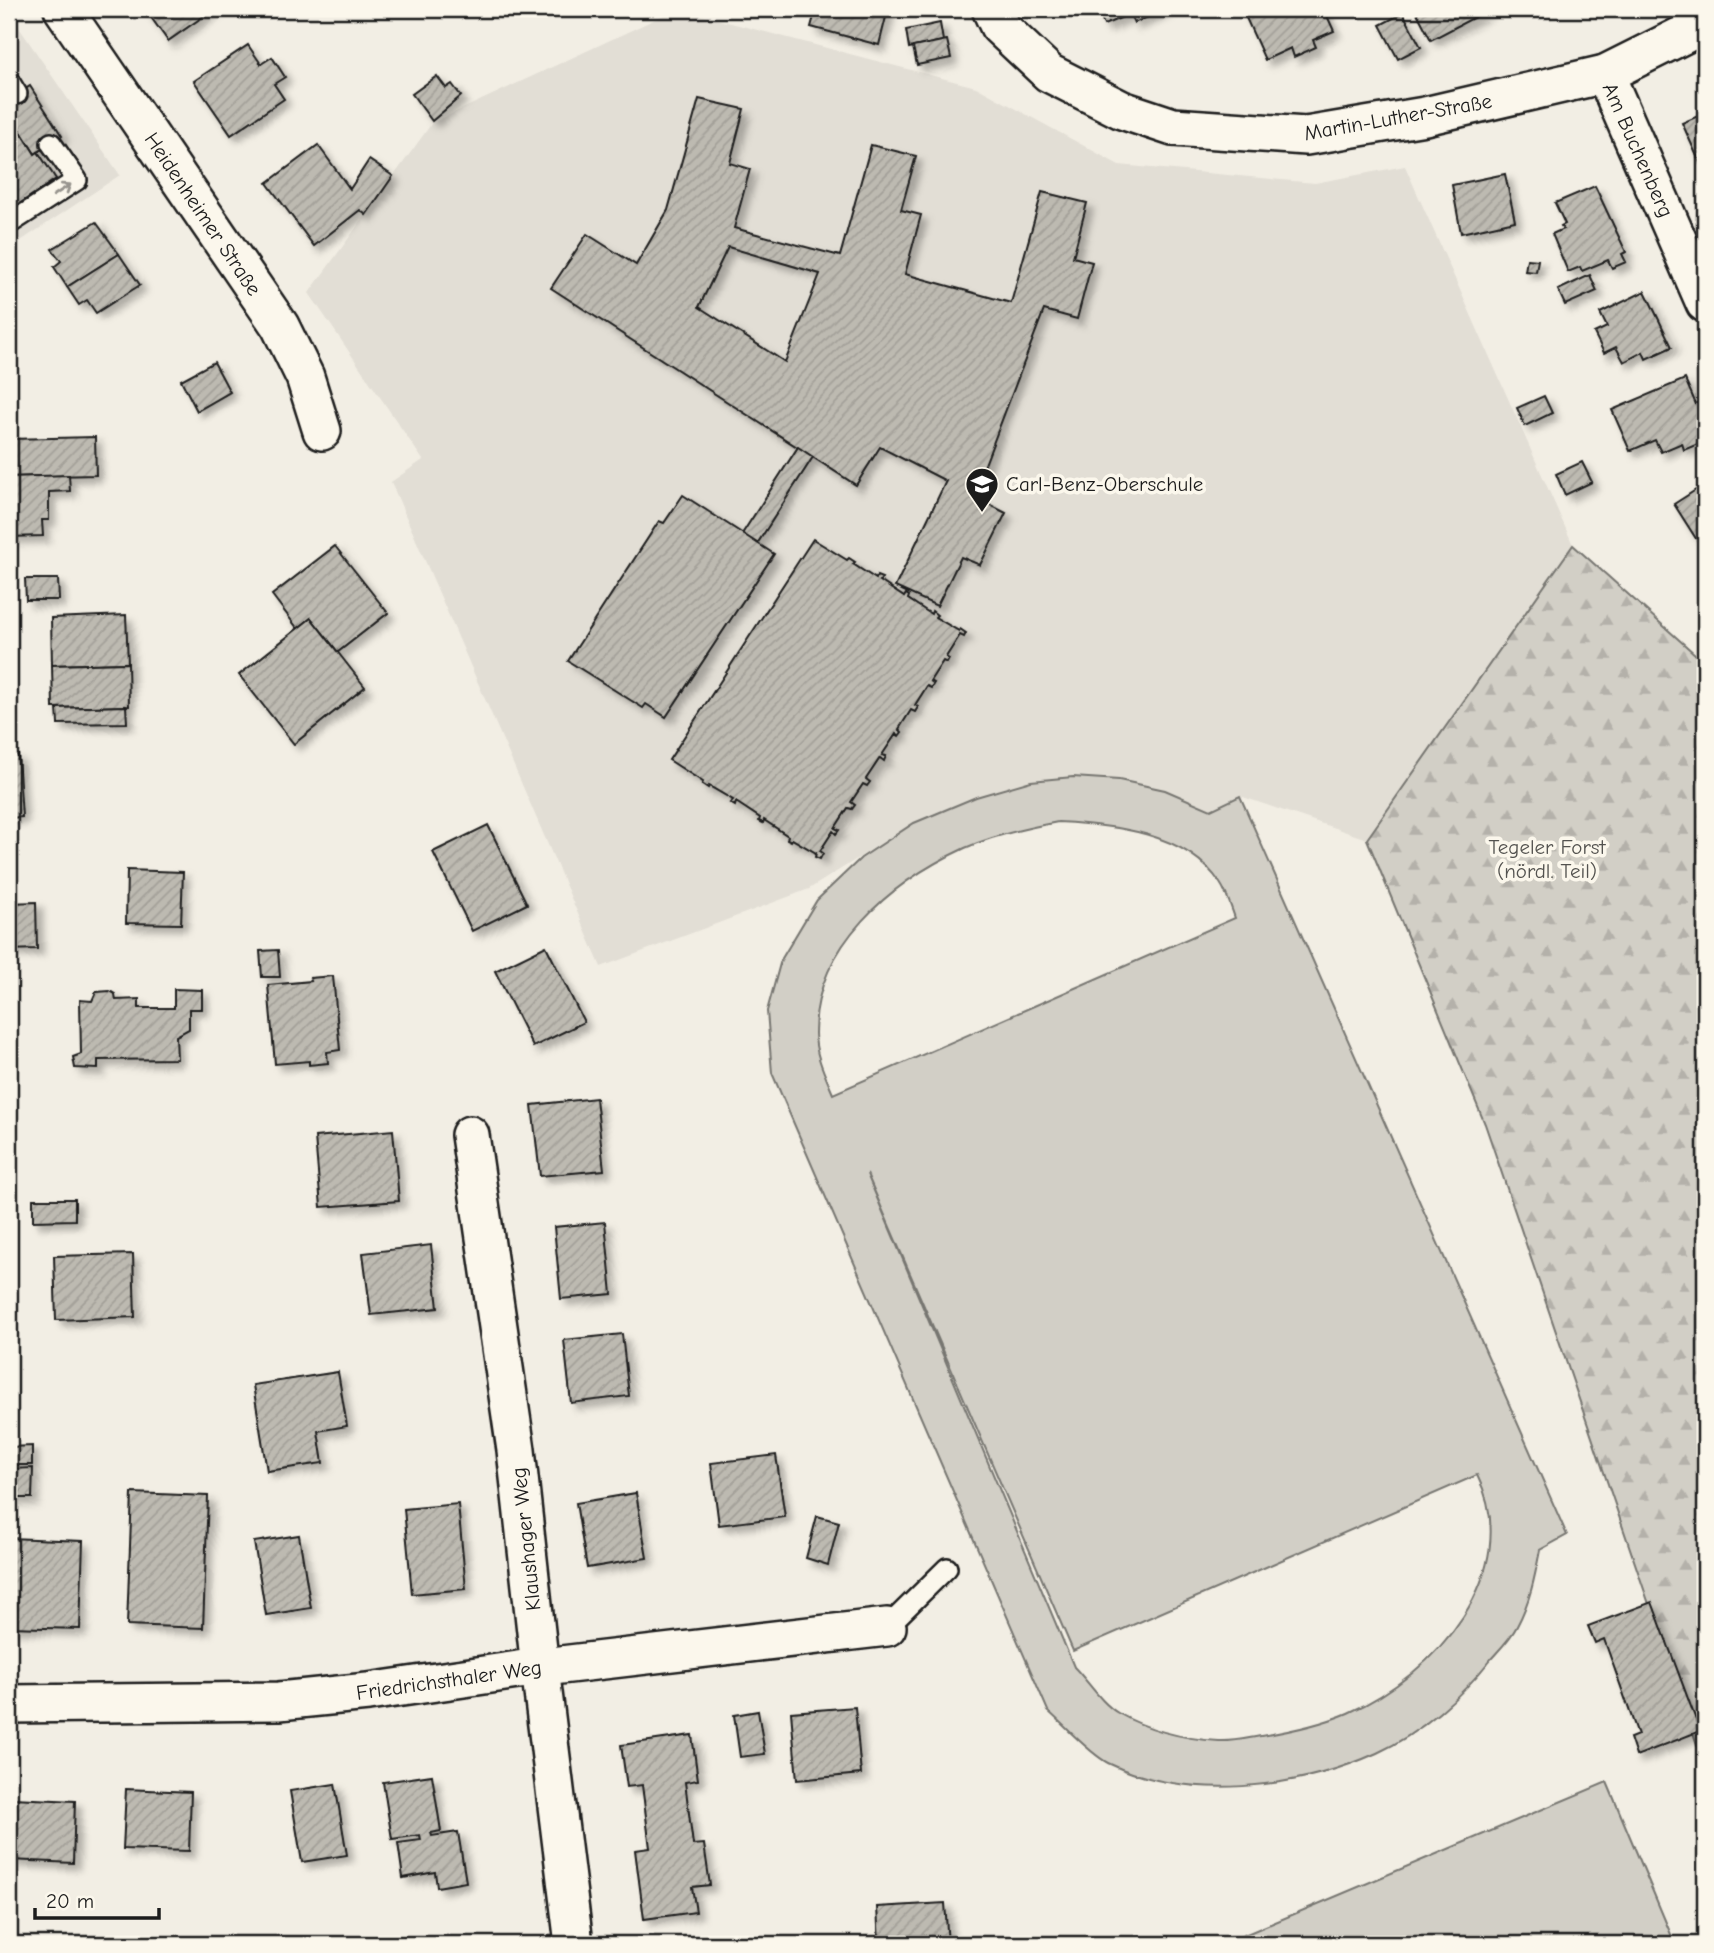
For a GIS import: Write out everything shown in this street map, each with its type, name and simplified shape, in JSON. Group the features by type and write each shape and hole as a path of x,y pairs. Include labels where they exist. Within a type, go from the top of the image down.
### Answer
{"street":[{"name":"Heidenheimer Straße","path":"63,9 280,326 305,377 322,432"},
{"name":"Martin-Luther-Straße","path":"991,9 999,26 1049,73 1122,110 1173,127 1306,136 1425,116 1605,74 1705,24"},
{"name":"Am Buchenberg","path":"1605,74 1705,303"},
{"name":"Klaushager Weg","path":"470,1135 516,1450 574,1944"},
{"name":"Friedrichsthaler Weg","path":"9,1704 279,1701 887,1627"}],"lane":[{"path":"9,224 77,180 51,144"},
{"path":"887,1627 947,1568"}],"shaded area":[{"name":"Carl-Benz-Oberschule","path":"677,9 976,87 1119,165 1315,183 1405,166 1573,545 1367,839 1240,796 1212,810 1165,790 1031,781 973,797 914,823 809,889 601,967 391,482 423,460 309,293 432,123"},
{"path":"9,13 120,175 13,246 16,353 9,353"}],"green space":[{"name":"Tegeler Forst (nördl. Teil)","path":"1573,545 1705,663 1705,1768 1485,1124 1367,839"},
{"path":"1073,777 1119,780 1165,790 1211,810 1240,796 1567,1535 1540,1550 1522,1617 1512,1635 1467,1687 1439,1713 1393,1745 1346,1765 1313,1775 1243,1786 1207,1786 1173,1783 1139,1775 1101,1759 1048,1711 772,1073 767,1011 781,960 817,900 861,858 914,823 976,797 1031,781","holes":["1058,822 1147,834 1188,852 1206,866 1220,883 1235,918 833,1094 817,1049 815,1033 818,1001 828,972 843,945 862,921 910,879 937,862 987,839","867,1174 1073,1651 1477,1475 1489,1512 1490,1548 1480,1583 1463,1616 1440,1647 1411,1674 1380,1696 1348,1713 1283,1732 1230,1741 1193,1738 1154,1729 1112,1709 1074,1667"]},
{"path":"1607,1782 1675,1944 1223,1944"}],"building":[{"path":"145,9 214,9 168,41"},
{"path":"816,9 888,9 879,45 811,27"},
{"path":"1097,9 1167,9 1134,23 1130,14 1104,25"},
{"path":"1242,9 1324,9 1334,31 1313,40 1316,47 1294,57 1291,48 1265,60"},
{"path":"1415,9 1490,9 1431,40"},
{"path":"1403,13 1421,47 1398,59 1380,25"},
{"path":"940,23 943,41 909,48 906,30"},
{"path":"947,40 951,58 917,65 913,47"},
{"path":"248,45 261,64 272,57 285,77 274,84 284,99 231,135 194,81"},
{"path":"437,76 446,88 452,84 461,96 432,121 412,94"},
{"path":"30,86 62,136 35,154 9,113 9,100"},
{"path":"699,99 744,109 730,163 750,169 734,228 840,256 871,145 916,156 901,210 921,215 905,274 1011,303 1042,192 1087,203 1073,257 1092,262 1077,319 1044,310 973,496 1006,513 980,565 961,557 937,606 895,587 946,481 880,447 856,485 551,288 587,234 636,265 668,210","holes":["728,247 820,274 785,362 699,307"]},
{"path":"1705,113 1705,174 1682,123"},
{"path":"15,122 35,154 38,152 56,179 10,210 9,126"},
{"path":"318,145 350,189 369,160 393,176 366,215 360,210 314,246 267,183"},
{"path":"1505,174 1515,221 1461,233 1452,185"},
{"path":"1595,186 1626,252 1622,254 1626,262 1612,268 1608,260 1582,271 1580,267 1568,272 1552,234 1563,229 1561,226 1565,224 1555,203"},
{"path":"96,222 119,254 67,287 54,267 61,261 52,249"},
{"path":"119,254 140,285 96,313 87,300 79,305 67,287"},
{"path":"1527,259 1538,260 1536,272 1525,271"},
{"path":"1590,275 1597,291 1565,305 1558,290"},
{"path":"1645,291 1672,347 1646,359 1643,352 1624,362 1616,347 1604,353 1594,333 1607,327 1600,313"},
{"path":"214,362 230,392 197,411 181,380"},
{"path":"1685,379 1705,425 1705,441 1684,450 1682,443 1661,452 1655,440 1630,451 1612,410"},
{"path":"1544,396 1552,413 1525,426 1517,408"},
{"path":"95,437 96,475 9,477 9,439"},
{"path":"798,447 813,457 757,544 742,534"},
{"path":"1582,462 1592,482 1565,495 1556,474"},
{"path":"69,475 70,491 49,492 49,520 42,520 43,536 9,537 9,477"},
{"path":"1705,484 1705,546 1702,548 1674,504"},
{"path":"683,495 774,554 666,717 646,704 643,708 568,661 659,521 664,523"},
{"path":"813,539 847,560 849,558 855,562 853,564 876,579 877,576 882,578 880,581 904,597 906,594 908,599 931,614 932,611 937,615 935,617 966,633 964,637 960,635 946,657 949,659 947,663 943,661 930,681 934,683 931,688 927,686 915,705 918,707 915,712 911,710 899,729 902,732 899,736 896,734 882,755 886,756 884,761 880,758 866,779 870,782 867,786 863,784 851,802 855,805 852,809 848,808 835,828 839,830 836,834 833,831 820,851 823,853 820,859 815,857 816,853 792,839 787,839 788,836 764,820 763,823 759,821 760,818 736,802 735,806 730,803 733,800 709,786 708,788 669,760"},
{"path":"335,546 388,613 338,652 311,618 298,629 272,595"},
{"path":"25,579 58,579 59,600 26,600"},
{"path":"126,615 128,663 52,665 51,618"},
{"path":"311,618 365,687 294,744 239,675"},
{"path":"128,663 129,706 53,708 52,665"},
{"path":"126,706 127,723 58,724 57,708"},
{"path":"9,755 18,755 22,817 9,818"},
{"path":"488,825 527,904 472,931 433,852"},
{"path":"127,870 183,872 181,924 126,923"},
{"path":"36,902 37,949 9,950 9,903"},
{"path":"546,946 584,1022 533,1047 495,971"},
{"path":"278,950 280,977 262,977 260,951"},
{"path":"333,976 340,1050 327,1052 328,1063 309,1065 309,1061 275,1064 268,985"},
{"path":"174,989 202,990 202,1009 189,1009 189,1029 176,1036 177,1059 98,1060 98,1069 75,1068 73,1057 81,1054 80,1000 92,1001 96,992 110,991 115,994 116,1000 139,999 139,1008 174,1008"},
{"path":"596,1098 604,1170 540,1176 532,1105"},
{"path":"393,1130 399,1201 321,1207 315,1137"},
{"path":"33,1199 75,1199 75,1220 33,1221"},
{"path":"605,1222 612,1294 561,1299 554,1227"},
{"path":"431,1245 438,1308 371,1315 363,1253"},
{"path":"133,1254 135,1317 56,1320 54,1256"},
{"path":"622,1334 629,1396 571,1403 564,1340"},
{"path":"338,1372 347,1426 318,1431 323,1463 267,1471 253,1385"},
{"path":"32,1446 32,1465 9,1465 9,1447"},
{"path":"776,1455 785,1517 719,1525 711,1463"},
{"path":"33,1468 32,1498 9,1498 9,1469"},
{"path":"132,1493 208,1496 203,1628 127,1625"},
{"path":"636,1493 647,1558 587,1568 576,1503"},
{"path":"458,1504 466,1589 412,1594 404,1509"},
{"path":"817,1516 839,1522 828,1565 806,1558"},
{"path":"299,1535 311,1608 266,1615 254,1542"},
{"path":"9,1538 83,1541 80,1629 9,1627"},
{"path":"1652,1602 1700,1731 1636,1756 1630,1738 1638,1735 1604,1639 1595,1643 1588,1626"},
{"path":"855,1707 861,1774 797,1780 791,1712"},
{"path":"758,1711 765,1754 740,1757 734,1715"},
{"path":"692,1735 698,1780 685,1782 693,1845 704,1844 710,1885 692,1887 696,1912 644,1919 635,1850 650,1848 642,1785 627,1787 621,1745"},
{"path":"432,1775 441,1831 431,1833 432,1836 458,1832 466,1882 437,1887 435,1872 403,1878 398,1843 421,1840 420,1835 392,1839 383,1782"},
{"path":"335,1784 347,1855 302,1862 290,1791"},
{"path":"126,1789 191,1792 189,1851 123,1849"},
{"path":"13,1798 75,1801 73,1863 11,1860"},
{"path":"945,1903 948,1944 879,1944 877,1907"},
{"path":"700,1938 701,1944 654,1944"}],"place":[{"name":"Carl-Benz-Oberschule","path":"982,514"}]}
